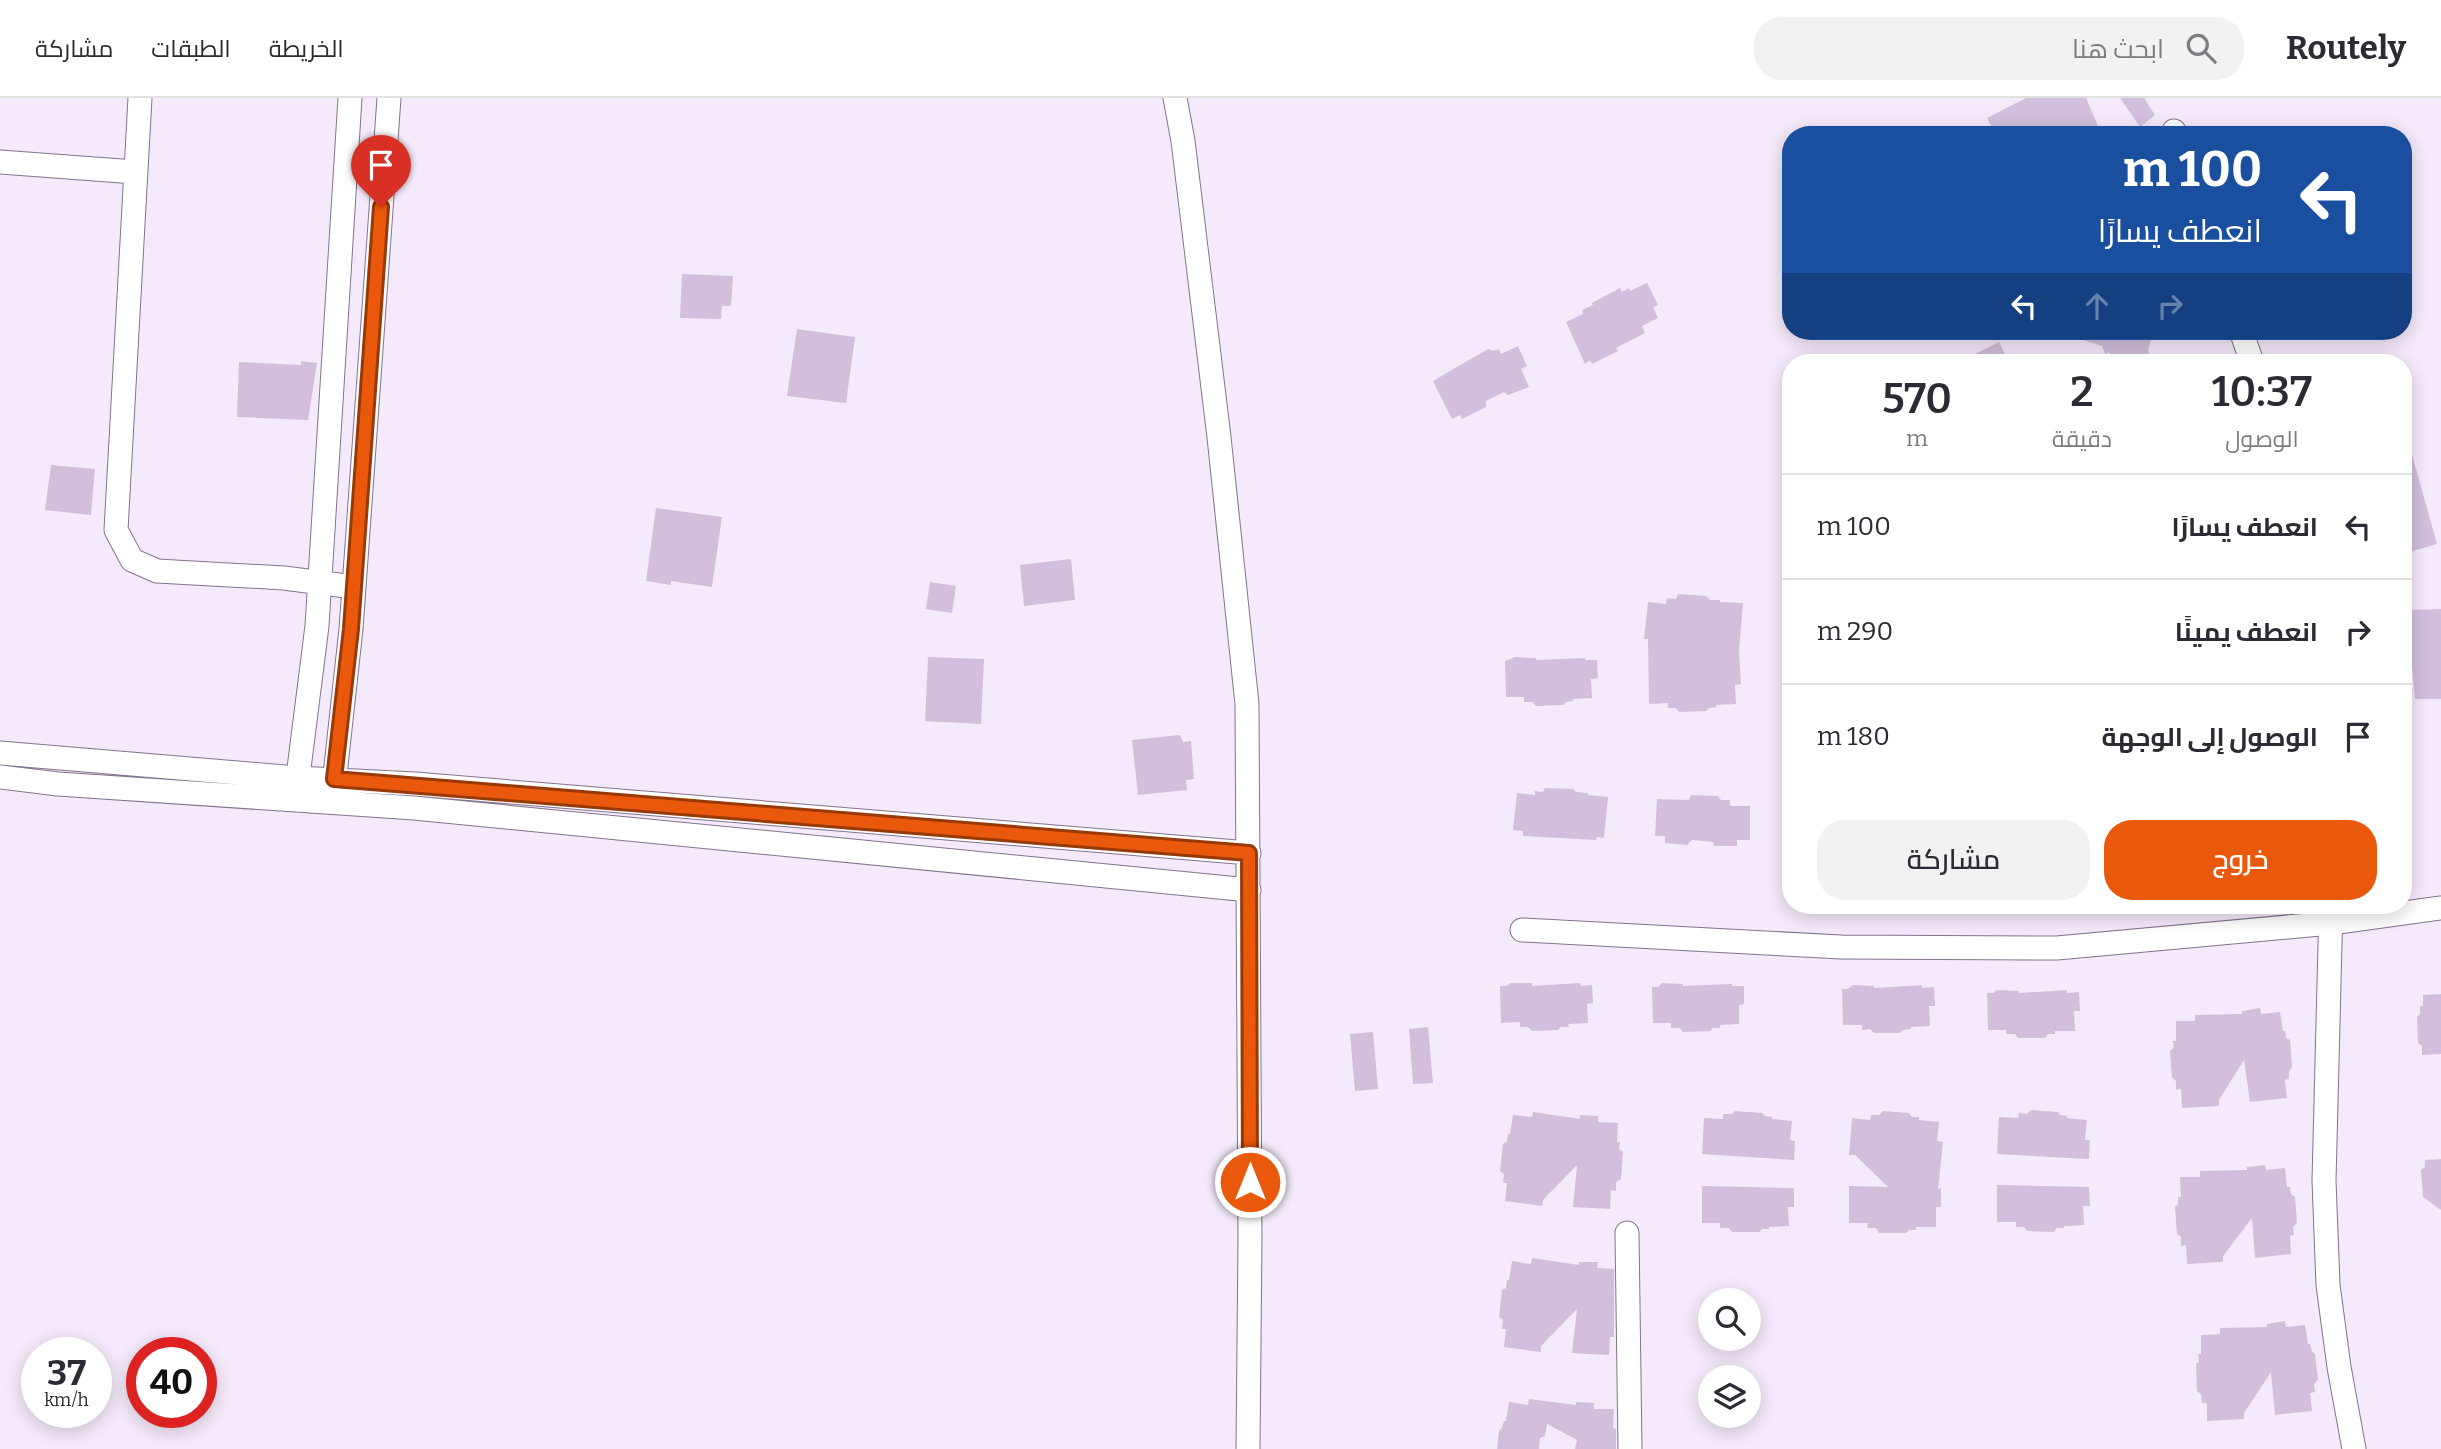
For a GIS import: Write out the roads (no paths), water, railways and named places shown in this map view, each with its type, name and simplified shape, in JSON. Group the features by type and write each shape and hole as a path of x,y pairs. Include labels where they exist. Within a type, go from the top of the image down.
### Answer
{"street":[{"path":"140,98 116,530 132,560 157,571 284,578 354,587"},
{"path":"295,801 317,626 350,98"},
{"path":"332,803 354,587 389,98"},
{"path":"1175,98 1183,141 1219,437 1247,704 1248,1449"},
{"path":"0,162 135,172"},
{"path":"0,754 1249,853"},
{"path":"0,778 414,808 1249,890"},
{"path":"2412,910 2441,908"},
{"path":"1522,930 1841,947 2057,948 2331,914 2325,1181 2328,1285 2354,1449"},
{"path":"1628,1233 1630,1449"}]}
